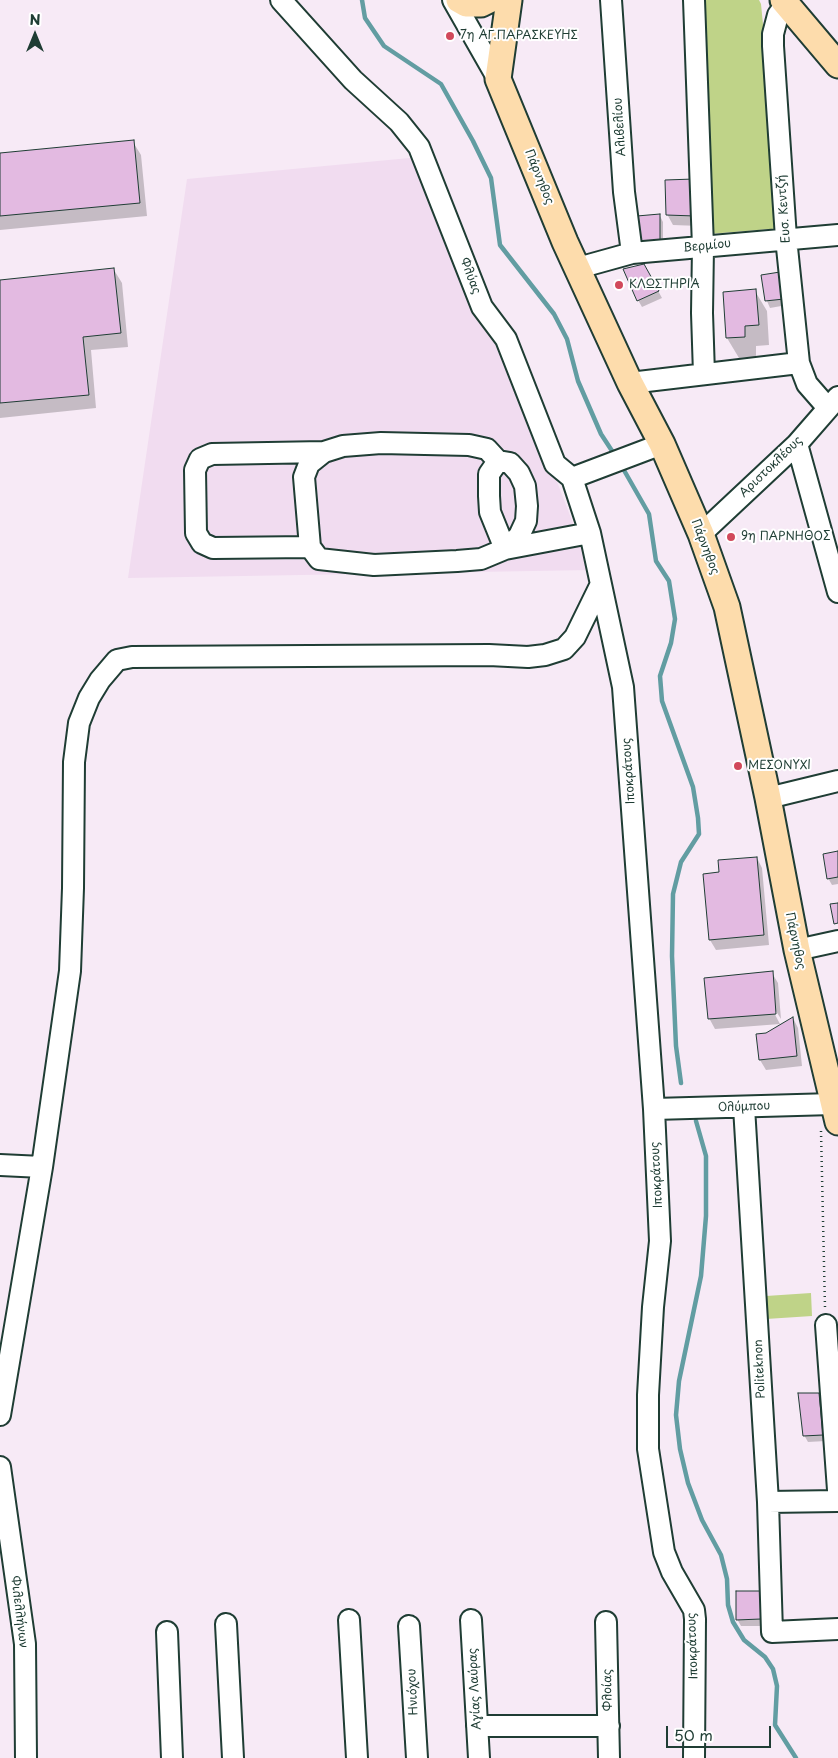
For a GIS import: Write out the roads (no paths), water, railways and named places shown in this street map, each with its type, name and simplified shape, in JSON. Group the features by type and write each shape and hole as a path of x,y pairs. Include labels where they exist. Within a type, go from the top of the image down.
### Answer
{"main road":[{"path":"459,0 466,4 481,4 488,0"},
{"path":"498,79 509,0"},
{"path":"785,2 838,65"},
{"name":"Πάρνηθος","path":"498,79 578,268 630,383 654,447 701,534 727,607 768,798 830,1110"}],"street":[{"name":"Φλύας","path":"281,0 353,80 399,122 419,147 482,307 506,339 555,464 572,478 590,533 600,586"},
{"path":"453,0 498,79"},
{"name":"Αλιβελίου","path":"611,0 624,192 632,253"},
{"path":"694,0 703,247 702,313 704,374"},
{"name":"Ευσ. Κεντζή","path":"785,2 778,15 773,46 786,238 799,363 807,384 833,402"},
{"name":"Βερμίου","path":"578,268 632,253 786,238 838,235"},
{"path":"630,383 799,363"},
{"name":"Αριστοκλέους","path":"701,534 798,444 833,402"},
{"path":"310,547 213,548 202,543 196,533 195,470 200,459 212,454 324,452 343,446 381,443 469,445 487,448 498,461 510,463 519,473 525,486 528,506 526,521 519,536 505,549"},
{"path":"798,444 838,592"},
{"path":"572,478 654,447"},
{"path":"324,452 309,464 304,477 310,547 319,559 374,565 413,565 481,559 505,549 590,533"},
{"path":"498,461 490,474 488,496 490,512 505,549"},
{"path":"0,1408 42,1167 70,970 74,888 74,762 79,723 89,698 117,660 142,657 539,656 564,649 574,637 600,586"},
{"name":"Ιποκράτους","path":"600,586 623,687 654,1110 660,1241 648,1385 648,1449 664,1552 672,1572 694,1610 694,1758"},
{"path":"768,798 838,781"},
{"path":"797,950 838,941"},
{"name":"Ολύμπου","path":"654,1110 744,1107 830,1110"},
{"name":"Politeknon","path":"744,1107 768,1502 772,1632 838,1629"},
{"path":"0,1165 42,1167"},
{"path":"826,1325 838,1490"},
{"name":"Φιλελλήνων","path":"0,1467 25,1644 26,1758"},
{"path":"768,1502 838,1501"},
{"path":"349,1620 357,1758"},
{"name":"Αγίας Λαύρας","path":"471,1620 479,1758"},
{"name":"Φλοίας","path":"606,1622 609,1758"},
{"path":"226,1624 234,1758"},
{"name":"Ηνιόχου","path":"409,1626 417,1758"},
{"path":"167,1632 172,1758"},
{"path":"477,1726 608,1726"}],"waterway":[{"path":"362,0 365,18 384,46 441,84 473,141 491,178 500,245 554,314 567,339 578,381 601,434 616,457"},
{"path":"621,465 649,514 656,561 669,581 675,619 671,643 660,676 662,701 693,787 698,818 699,834 681,862 673,894 672,956 676,1046 681,1083"},
{"path":"696,1121 706,1156 706,1216 701,1276 679,1381 676,1415 680,1449 688,1483 702,1520 721,1555 727,1579 728,1605 733,1622 744,1640 765,1657 773,1669 777,1686 775,1725 796,1758"}],"place":[{"name":"7η ΑΓ.ΠΑΡΑΣΚΕΥΗΣ","path":"450,36"},
{"name":"ΚΛΩΣΤΗΡΙΑ","path":"619,285"},
{"name":"9η ΠΑΡΝΗΘΟΣ","path":"731,537"},
{"name":"ΜΕΣΟΝΥΧΙ","path":"738,766"}]}
